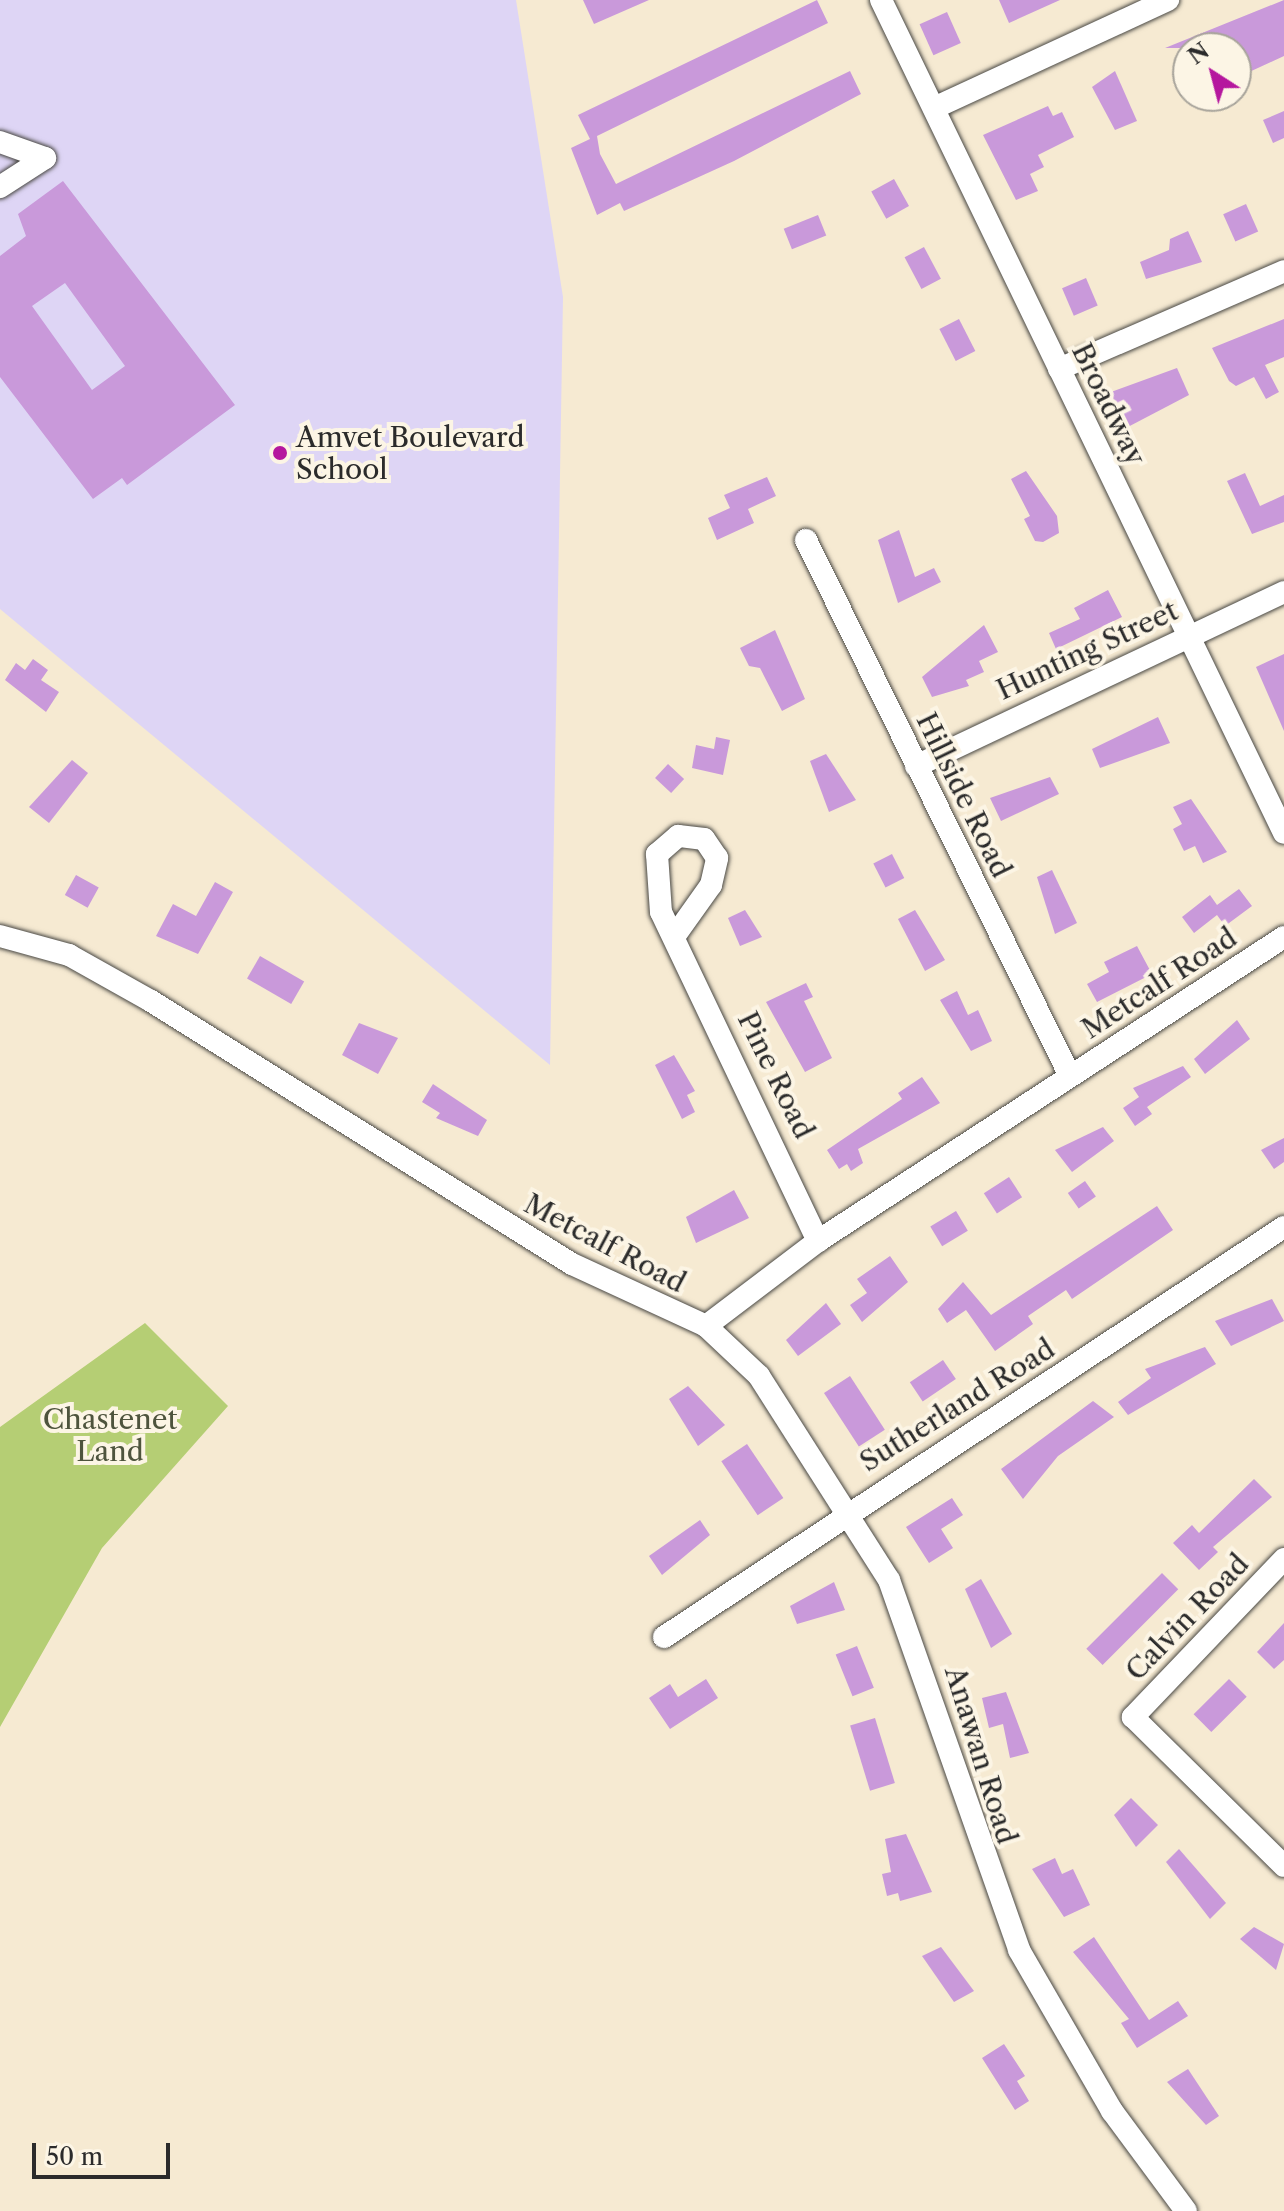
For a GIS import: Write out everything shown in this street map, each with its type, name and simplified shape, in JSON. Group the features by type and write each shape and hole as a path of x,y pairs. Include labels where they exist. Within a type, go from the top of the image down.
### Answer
{"street":[{"name":"Broadway","path":"881,0 1284,833"},
{"path":"934,108 1168,0"},
{"path":"0,142 45,158 0,187"},
{"path":"1059,369 1284,271"},
{"name":"Hillside Road","path":"806,540 1070,1076"},
{"name":"Hunting Street","path":"916,766 1187,635 1284,592"},
{"name":"Metcalf Road","path":"0,936 69,955 572,1264 706,1326 818,1241 1284,937"},
{"name":"Pine Road","path":"674,937 818,1241"},
{"name":"Sutherland Road","path":"664,1637 848,1509 1284,1227"},
{"name":"Anawan Road","path":"706,1326 759,1376 848,1509 911,1634 975,1839 1019,1950 1112,2111 1186,2211"},
{"name":"Calvin Road","path":"1284,1559 1133,1717 1284,1866"}],"shaded area":[{"name":"Amvet Boulevard School","path":"0,0 516,0 563,297 550,1065 0,609"}],"green space":[{"name":"Chastenet Land","path":"145,1323 228,1406 102,1548 0,1727 0,1427"}],"building":[{"path":"583,0 649,0 594,24"},
{"path":"817,0 828,23 597,136 600,154 616,184 850,71 861,94 734,161 624,211 620,203 597,215 571,148 590,139 578,115"},
{"path":"999,0 1060,0 1009,23"},
{"path":"1284,0 1284,56 1252,71 1252,32 1205,32"},
{"path":"947,12 961,43 933,55 920,24"},
{"path":"1115,71 1137,121 1115,130 1092,87"},
{"path":"1048,106 1053,116 1062,112 1074,137 1038,155 1044,167 1030,174 1038,191 1016,200 983,135"},
{"path":"1284,111 1284,138 1273,143 1263,120"},
{"path":"894,179 909,206 886,219 871,192"},
{"path":"63,181 235,405 127,485 122,478 93,499 0,377 0,256 26,236 18,214","holes":["65,283 125,366 92,390 32,306"]},
{"path":"1246,204 1258,231 1235,242 1223,214"},
{"path":"818,215 826,235 792,249 784,229"},
{"path":"1188,231 1202,262 1146,279 1140,262 1169,250 1170,239"},
{"path":"924,247 941,279 921,289 905,257"},
{"path":"1086,278 1098,306 1074,316 1062,288"},
{"path":"959,319 975,351 956,361 939,329"},
{"path":"1284,319 1284,357 1265,365 1279,392 1266,399 1254,377 1236,386 1229,381 1212,348"},
{"path":"1177,368 1189,395 1124,429 1111,392"},
{"path":"1026,471 1057,516 1059,533 1043,542 1035,541 1024,519 1030,516 1011,479"},
{"path":"1245,473 1260,506 1284,495 1284,522 1252,534 1227,481"},
{"path":"767,477 776,496 748,509 754,523 717,540 708,518 730,508 724,495"},
{"path":"899,530 915,577 934,568 941,582 898,603 878,540"},
{"path":"1108,590 1122,617 1056,649 1049,633 1080,619 1074,608"},
{"path":"984,625 998,652 979,661 984,672 966,680 969,686 932,697 922,677"},
{"path":"775,630 805,699 782,711 760,668 749,666 740,648"},
{"path":"1284,654 1284,731 1256,667"},
{"path":"33,659 48,670 41,680 59,692 46,712 5,680 16,663 25,670"},
{"path":"1158,717 1170,743 1100,768 1092,749"},
{"path":"716,737 730,740 723,775 692,768 696,745 714,749"},
{"path":"826,754 856,800 829,812 810,761"},
{"path":"72,760 88,773 49,823 29,807"},
{"path":"668,764 684,779 671,793 655,778"},
{"path":"1050,777 1059,794 1001,821 990,798"},
{"path":"1191,799 1227,852 1203,863 1195,846 1184,851 1173,829 1182,824 1173,807"},
{"path":"892,854 904,878 886,888 873,864"},
{"path":"1052,870 1077,923 1055,934 1037,877"},
{"path":"76,875 99,888 88,908 65,895"},
{"path":"215,882 233,892 198,954 156,936 173,904 196,916"},
{"path":"1239,889 1252,906 1225,926 1217,915 1194,933 1182,917 1210,895 1217,905"},
{"path":"745,910 762,937 740,946 728,918"},
{"path":"915,910 945,960 925,971 898,919"},
{"path":"1137,946 1152,974 1097,1002 1087,984 1109,972 1104,962"},
{"path":"260,956 304,982 291,1004 247,979"},
{"path":"806,983 813,997 804,1001 832,1058 805,1072 766,1002"},
{"path":"957,991 968,1015 978,1010 992,1041 971,1051 940,1000"},
{"path":"1237,1020 1250,1039 1205,1074 1194,1059"},
{"path":"359,1023 398,1038 378,1074 342,1055"},
{"path":"674,1055 695,1091 687,1095 695,1112 682,1119 655,1065"},
{"path":"1183,1066 1191,1077 1147,1107 1152,1114 1135,1126 1123,1108 1139,1097 1133,1088"},
{"path":"922,1077 940,1103 858,1149 863,1163 851,1171 847,1164 839,1169 827,1150 902,1099 898,1093"},
{"path":"433,1084 487,1120 478,1136 436,1118 440,1113 422,1102"},
{"path":"1103,1127 1114,1141 1072,1172 1055,1150"},
{"path":"1284,1138 1284,1162 1274,1169 1261,1150"},
{"path":"1009,1177 1022,1197 997,1213 984,1193"},
{"path":"1085,1181 1096,1197 1079,1209 1068,1193"},
{"path":"734,1190 749,1218 696,1243 686,1217"},
{"path":"1157,1206 1173,1230 1072,1299 1066,1290 1028,1316 1033,1324 995,1351 966,1310 947,1323 938,1309 963,1282 991,1315"},
{"path":"956,1211 968,1231 942,1246 930,1226"},
{"path":"890,1256 908,1282 862,1322 850,1305 867,1293 857,1279"},
{"path":"1272,1299 1284,1321 1231,1346 1215,1321"},
{"path":"826,1303 841,1324 798,1356 786,1340"},
{"path":"1205,1347 1216,1364 1128,1415 1118,1402 1151,1378 1145,1369"},
{"path":"943,1360 956,1379 923,1401 910,1382"},
{"path":"850,1376 885,1430 859,1447 824,1393"},
{"path":"688,1386 725,1425 698,1446 669,1399"},
{"path":"1093,1401 1114,1417 1058,1456 1023,1499 1001,1469"},
{"path":"747,1444 783,1498 758,1515 721,1461"},
{"path":"1254,1479 1272,1497 1213,1547 1218,1552 1199,1570 1173,1543 1192,1525 1199,1533"},
{"path":"952,1498 963,1515 941,1529 953,1548 929,1563 906,1527"},
{"path":"700,1520 710,1535 662,1575 649,1556"},
{"path":"1162,1573 1178,1589 1103,1665 1086,1649"},
{"path":"981,1579 1012,1634 991,1648 965,1589"},
{"path":"834,1582 845,1610 797,1624 790,1606"},
{"path":"1284,1623 1284,1660 1274,1669 1257,1652"},
{"path":"857,1646 874,1688 853,1696 836,1655"},
{"path":"706,1679 718,1698 670,1729 649,1698 670,1684 678,1697"},
{"path":"1229,1679 1247,1697 1211,1732 1194,1714"},
{"path":"1006,1692 1029,1753 1010,1758 1003,1724 989,1728 982,1698"},
{"path":"875,1718 895,1783 870,1791 850,1726"},
{"path":"1131,1798 1158,1825 1136,1847 1114,1815"},
{"path":"906,1834 932,1892 900,1901 898,1893 887,1896 882,1874 891,1872 885,1839"},
{"path":"1179,1849 1226,1903 1210,1919 1166,1862"},
{"path":"1055,1858 1062,1874 1073,1869 1090,1905 1064,1917 1032,1869"},
{"path":"1254,1927 1284,1944 1276,1970 1240,1939"},
{"path":"1094,1937 1149,2020 1178,2001 1188,2016 1137,2048 1121,2023 1129,2019 1073,1952"},
{"path":"941,1947 974,1991 954,2002 922,1956"},
{"path":"1004,2044 1025,2076 1017,2081 1029,2101 1015,2110 982,2058"},
{"path":"1188,2069 1219,2116 1206,2125 1167,2082"}],"place":[{"name":"Amvet Boulevard School","path":"280,453"}]}
